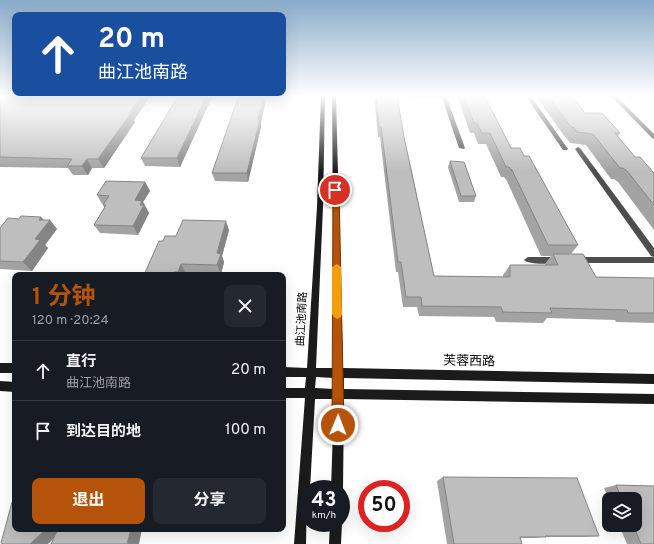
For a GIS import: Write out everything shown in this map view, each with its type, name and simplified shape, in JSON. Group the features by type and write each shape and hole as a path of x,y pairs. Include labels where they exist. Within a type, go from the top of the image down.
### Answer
{"main road":[{"name":"曲江池南路","path":"300,544 312,372 323,120"},
{"path":"334,120 339,394 336,480"},
{"path":"0,368 12,368"},
{"name":"芙蓉西路","path":"286,372 654,379"},
{"path":"0,386 12,386"},
{"path":"286,393 654,399"},
{"path":"335,544 336,532"}],"street":[{"path":"452,120 462,148"},
{"path":"545,120 565,149"},
{"path":"637,120 654,137"},
{"path":"578,149 654,254"},
{"path":"528,260 654,260"}],"building":[{"path":"0,120 126,120 98,159 87,159 82,166 67,166 72,159 0,157"},
{"path":"163,120 195,120 177,158 141,158"},
{"path":"230,120 260,120 247,173 212,173"},
{"path":"378,120 401,120 434,276 510,277 510,265 558,265 553,254 583,254 596,277 654,278 654,313 628,313 627,310 550,308 552,313 503,312 501,307 422,306 421,297 406,297 401,262 398,262 381,127 379,127"},
{"path":"473,120 497,120 511,148 520,148 524,156 529,156 578,245 548,245 512,170 509,167 506,167 490,133 482,133 477,123 474,123"},
{"path":"566,120 609,120 620,133 615,133 635,157 640,157 654,173 654,205 627,171 620,168 593,134 577,132 573,127 571,127"},
{"path":"450,161 464,162 476,196 461,196"},
{"path":"106,181 145,182 135,200 142,201 140,205 144,205 133,226 94,225 106,205 103,205 109,196 97,195"},
{"path":"21,216 41,217 39,220 50,220 35,239 40,240 23,262 0,261 0,228 8,218 19,219"},
{"path":"183,220 226,221 217,253 221,254 217,265 181,264 178,272 145,272 159,241 163,241 165,236 176,236"},
{"path":"443,477 577,478 599,536 520,537 522,544 454,544"},
{"path":"616,485 654,486 654,544 641,544 636,532 642,532 642,492 619,492"},
{"path":"12,502 12,532 43,532 30,544 1,543"},
{"path":"57,532 130,532 127,544 51,544"}],"slow traffic":[{"path":"337,267 337,314"}],"route":[{"path":"335,190 339,394 338,425"}]}
